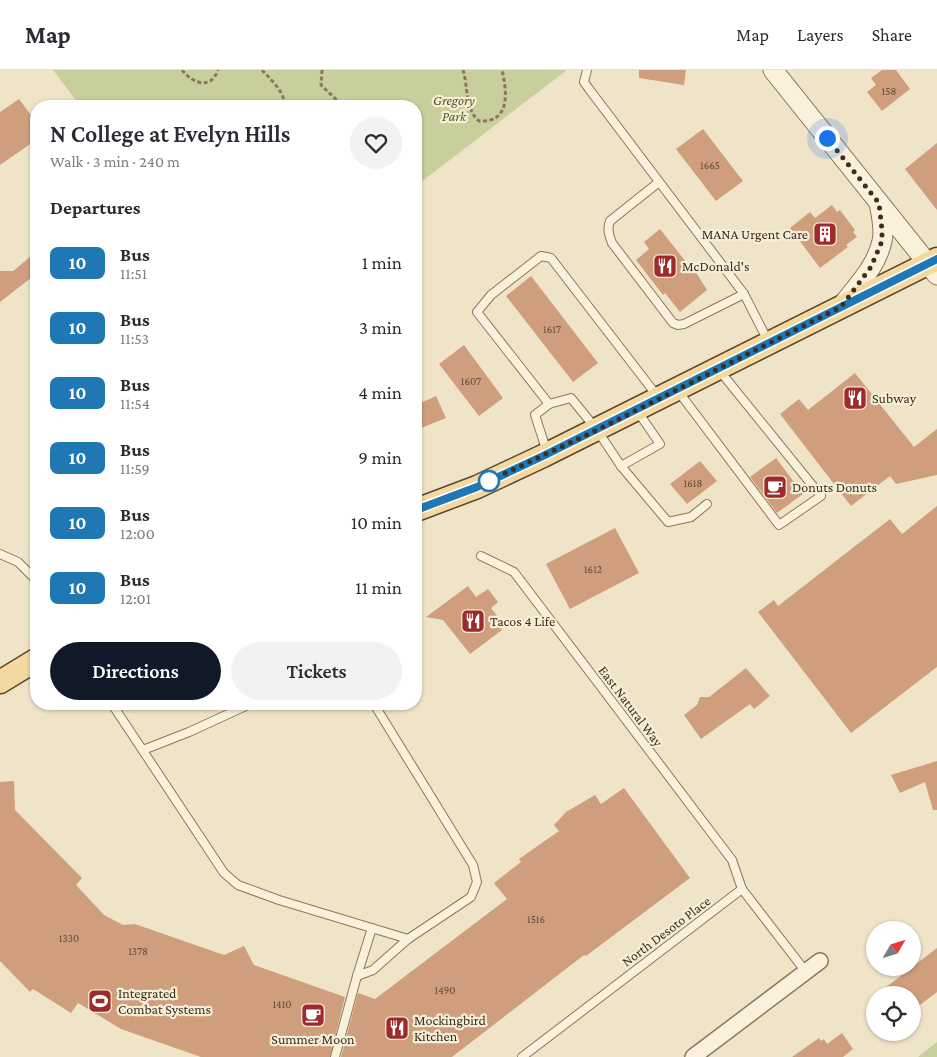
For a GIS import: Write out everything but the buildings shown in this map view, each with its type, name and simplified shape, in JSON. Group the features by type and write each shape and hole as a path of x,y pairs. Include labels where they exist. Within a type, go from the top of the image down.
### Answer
{"main road":[{"path":"422,508 477,487 548,454 841,307 934,266"},
{"path":"0,682 30,664"}],"street":[{"path":"772,70 879,203 934,266"},
{"path":"841,307 871,267 878,253 882,235 879,203"},
{"path":"693,1057 820,961"}],"lane":[{"path":"587,70 584,82 744,294 769,343"},
{"path":"659,182 610,221 608,233 612,243 667,316 673,323 678,325 684,324 744,294"},
{"path":"549,404 477,312 491,295 541,256 550,258 779,525 821,496 718,368"},
{"path":"548,454 535,415 549,404 571,398 597,430 621,466 668,522 691,517 707,504"},
{"path":"621,466 660,444 637,409"},
{"path":"0,554 18,562 30,574"},
{"name":"East Natural Way","path":"482,556 514,572 732,860 742,889"},
{"path":"116,710 224,873 232,882 279,900 408,939"},
{"path":"143,750 237,710"},
{"path":"357,976 373,970 408,939 471,897 477,882 473,865 378,710"},
{"path":"742,889 806,972"},
{"name":"North Desoto Place","path":"522,1057 742,889"},
{"path":"336,1057 357,976 372,928"}],"path":[{"path":"182,70 190,78 201,83 208,83 213,80 218,70"},
{"path":"262,70 279,89 284,100"},
{"path":"322,70 320,85 336,100"},
{"path":"463,70 466,78 466,90 474,115 479,121 488,121 496,117 505,105 507,92 502,70"}],"green space":[{"name":"Gregory Park","path":"53,70 567,70 422,181 422,100 76,100"},
{"path":"937,1042 937,1057 918,1057"}],"bus line":[{"name":"10","path":"422,508 477,487 597,430 937,259"}],"place":[{"name":"MANA Urgent Care","path":"825,234"},
{"name":"McDonald's","path":"665,266"},
{"name":"Subway","path":"855,398"},
{"name":"Donuts Donuts","path":"775,487"},
{"name":"Tacos 4 Life","path":"473,621"},
{"name":"Integrated Combat Systems","path":"100,1001"},
{"name":"Summer Moon","path":"313,1015"},
{"name":"Mockingbird Kitchen","path":"397,1028"}],"route":[{"path":"489,481 597,430 841,307 871,267 882,241 882,230 879,203 827,138"}]}
